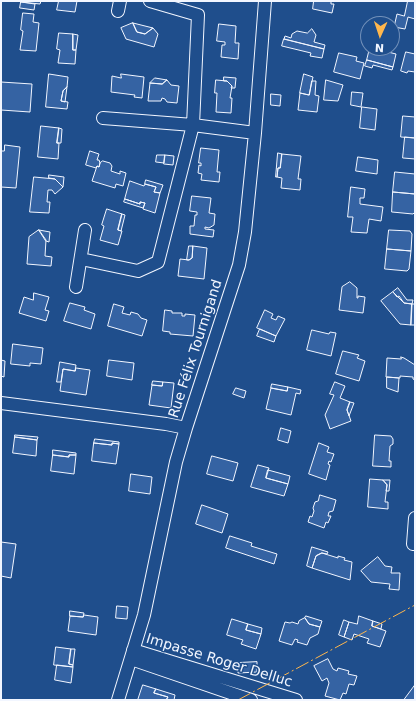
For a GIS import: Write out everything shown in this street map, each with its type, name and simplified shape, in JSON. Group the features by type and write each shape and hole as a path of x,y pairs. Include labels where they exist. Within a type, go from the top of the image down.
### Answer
{"street":[{"path":"81,259 138,271 158,262 193,125 198,15 150,1"},
{"name":"Rue Félix Tournigand","path":"118,700 144,615 176,462 239,265 245,232 255,133 265,1"},
{"path":"103,118 193,125 255,133"},
{"path":"76,287 86,230"},
{"path":"1,403 166,424 186,428"},
{"path":"415,518 413,544 415,544"},
{"path":"132,654 251,700"},
{"name":"Impasse Roger Delluc","path":"132,654 296,700"}],"building":[{"path":"19,1 41,1 40,4"},
{"path":"59,1 77,1 75,12 57,10"},
{"path":"314,1 331,1 331,4 334,4 332,13 313,9"},
{"path":"408,1 415,1 415,19 408,17 405,29 400,28 400,16 397,16 397,14 404,16"},
{"path":"21,2 35,4 34,10 20,8"},
{"path":"23,13 34,14 33,22 39,23 36,51 20,50 23,31 21,30"},
{"path":"133,23 153,28 145,34 137,32"},
{"path":"133,23 137,32 145,34 153,28 158,34 154,47 126,39 121,28"},
{"path":"219,24 236,26 235,43 239,43 238,59 221,57 222,45 225,45 225,42 217,41"},
{"path":"312,29 316,35 314,42 325,45 324,49 284,39 285,36 291,38 292,34 297,31 307,33"},
{"path":"59,33 73,34 73,50 76,50 75,64 58,63 60,50 57,49"},
{"path":"73,34 78,35 76,50 73,50"},
{"path":"284,39 324,49 322,58 310,56 311,53 282,46"},
{"path":"406,52 415,54 415,72 408,71 407,73 401,71"},
{"path":"339,53 357,57 356,61 364,63 360,79 334,72"},
{"path":"368,56 396,56 393,67 367,60"},
{"path":"367,60 393,67 392,70 373,65 372,68 365,66"},
{"path":"49,74 68,77 67,87 63,91 61,101 68,102 67,109 46,107"},
{"path":"121,74 144,77 142,98 134,97 135,95 111,92 112,76 121,78"},
{"path":"304,74 313,77 309,95 300,93"},
{"path":"224,77 236,78 235,88 231,88 232,86 227,81 224,81"},
{"path":"155,78 167,80 162,84 150,83"},
{"path":"167,80 171,85 179,86 177,103 167,102 162,98 161,101 148,101 150,83 162,84"},
{"path":"216,80 227,81 232,86 230,98 232,98 231,113 216,112"},
{"path":"326,80 343,85 338,101 324,100"},
{"path":"312,81 316,81 315,95 319,96 317,112 298,110 300,93 309,95"},
{"path":"1,82 32,84 30,112 1,110"},
{"path":"67,87 65,102 61,101 63,91"},
{"path":"352,92 363,93 361,107 351,105"},
{"path":"271,94 281,95 280,106 271,105"},
{"path":"362,107 377,109 375,130 360,128"},
{"path":"403,116 415,117 415,138 401,137"},
{"path":"41,126 59,128 57,143 59,143 58,159 38,157"},
{"path":"59,128 62,129 61,143 57,143"},
{"path":"405,137 415,138 415,159 403,158"},
{"path":"5,145 20,147 16,188 1,187 1,151 4,151"},
{"path":"201,148 219,150 217,172 220,172 219,182 201,180 202,174 198,173 199,165 201,166 201,163 199,163"},
{"path":"90,151 99,154 97,160 99,160 100,163 99,167 97,166 96,168 86,165"},
{"path":"278,153 282,154 280,168 278,168 276,177"},
{"path":"282,154 301,156 298,179 301,179 300,190 281,188 282,178 277,177"},
{"path":"157,155 165,155 164,163 156,162"},
{"path":"165,155 174,156 173,165 164,164"},
{"path":"358,157 378,160 377,174 356,171"},
{"path":"103,161 110,163 112,166 111,171 120,174 120,171 126,173 123,186 116,184 115,188 92,181 97,166 99,167 100,163"},
{"path":"395,172 415,174 415,194 393,192"},
{"path":"49,175 64,177 63,187 55,179 49,178"},
{"path":"34,177 55,179 63,187 55,194 52,190 48,190 47,202 50,202 49,213 30,212"},
{"path":"146,180 163,185 160,193 154,192 156,187 145,184"},
{"path":"130,181 144,186 145,184 156,187 154,192 160,193 155,213 143,209 145,203 140,202 140,204 125,199"},
{"path":"351,187 365,189 364,198 360,198 360,204 383,207 381,221 369,219 367,233 351,232 353,217 348,217"},
{"path":"393,192 415,194 415,212 413,214 392,212"},
{"path":"192,196 211,198 209,213 215,214 214,225 209,228 205,227 205,229 214,230 213,237 190,234 190,226 194,226 195,215 197,215 197,212 190,211"},
{"path":"125,199 140,204 140,202 145,203 143,208 124,202"},
{"path":"107,209 122,214 118,230 122,231 118,245 100,240 104,226 102,225"},
{"path":"122,214 125,215 121,231 118,230"},
{"path":"39,230 46,240 45,256 52,257 51,266 27,264 29,237"},
{"path":"39,230 50,232 49,242 46,241"},
{"path":"389,230 410,231 412,234 411,251 387,249"},
{"path":"189,246 193,246 192,258 187,260"},
{"path":"193,246 207,248 204,279 178,276 180,259 189,260 192,258"},
{"path":"387,249 411,251 409,269 407,271 385,269"},
{"path":"350,282 357,288 357,298 358,296 365,297 363,313 339,310 342,287"},
{"path":"398,288 407,300 413,300 412,304 404,303 399,296 397,297 393,292"},
{"path":"393,292 404,303 412,304 411,325 400,324 381,301"},
{"path":"34,293 49,297 45,310 49,311 46,321 19,313 24,297 33,300"},
{"path":"70,303 85,307 84,310 95,314 91,329 64,321"},
{"path":"114,304 124,307 122,313 130,315 131,312 138,314 141,318 147,320 142,336 108,326"},
{"path":"412,304 415,304 415,325 411,325"},
{"path":"165,310 172,311 172,313 182,313 182,316 185,316 185,314 195,315 193,336 170,334 170,332 163,331"},
{"path":"265,310 273,314 271,318 276,320 278,316 285,319 276,336 257,328"},
{"path":"260,329 276,336 274,342 257,336"},
{"path":"312,330 329,334 330,332 336,333 331,356 307,350"},
{"path":"13,344 43,348 41,364 30,363 30,366 11,364"},
{"path":"343,351 359,355 357,358 365,361 359,381 336,374"},
{"path":"401,357 415,365 415,380 413,377 386,377 387,358 401,359"},
{"path":"1,360 5,361 4,377 1,376"},
{"path":"109,360 134,363 132,380 107,376"},
{"path":"60,362 76,365 75,371 63,369 61,382 57,382"},
{"path":"76,368 90,370 86,395 60,391 63,369 75,371"},
{"path":"387,377 399,378 398,392 387,388"},
{"path":"153,381 163,382 162,386 152,385"},
{"path":"163,382 174,383 171,408 149,405 152,385 162,386"},
{"path":"335,382 345,386 340,398 350,402 347,410 351,421 330,429 325,415 334,395 330,394"},
{"path":"272,384 288,387 287,391 271,388"},
{"path":"288,387 301,390 300,394 296,393 291,415 266,409 271,388 287,391"},
{"path":"236,388 246,391 244,398 233,394"},
{"path":"350,402 354,403 349,416 347,410"},
{"path":"281,428 291,431 288,443 278,440"},
{"path":"15,435 38,437 37,440 15,437"},
{"path":"375,435 391,436 393,439 393,444 390,446 389,461 391,461 391,467 373,466"},
{"path":"15,437 37,440 36,456 13,453"},
{"path":"95,439 119,442 119,444 112,443 112,445 94,443"},
{"path":"94,443 112,445 112,443 119,444 116,464 92,461"},
{"path":"319,443 329,447 327,452 334,454 331,462 329,461 328,464 330,465 326,480 309,474"},
{"path":"53,450 76,453 76,455 69,455 69,457 53,455"},
{"path":"53,455 69,457 69,455 76,455 74,474 51,471"},
{"path":"212,456 238,463 233,481 207,474"},
{"path":"258,465 269,468 266,478 288,484 284,496 251,487"},
{"path":"268,470 290,476 288,484 266,478"},
{"path":"131,474 152,477 150,494 129,491"},
{"path":"370,479 383,480 387,485 385,502 388,502 388,509 368,507"},
{"path":"383,480 390,480 389,491 386,491 387,485"},
{"path":"320,495 336,500 333,511 329,512 328,516 331,516 328,523 326,522 324,528 308,522 310,516 312,517 315,502 318,501"},
{"path":"202,505 228,514 222,533 196,524"},
{"path":"230,536 252,543 251,546 277,554 274,564 226,548"},
{"path":"1,542 16,544 11,578 1,576"},
{"path":"312,547 328,552 327,554 322,553 316,556 312,568 307,566"},
{"path":"322,553 338,558 338,556 345,558 344,560 352,562 350,580 312,568 316,556"},
{"path":"378,557 385,566 392,567 391,573 400,573 399,590 389,589 390,584 371,582 361,571"},
{"path":"117,606 128,607 127,619 116,618"},
{"path":"70,611 84,613 83,617 70,616"},
{"path":"84,615 98,617 96,635 68,631 70,616 83,617"},
{"path":"306,616 322,621 320,627 309,624 305,618"},
{"path":"359,616 373,621 372,626 386,631 380,647 367,643 369,639 354,634 352,640 344,637 349,622 357,624"},
{"path":"305,618 309,624 320,627 318,634 310,638 307,645 297,642 298,640 295,639 292,645 279,641 285,622 298,624 299,621"},
{"path":"232,619 248,624 246,630 261,634 256,649 241,644 243,640 227,635"},
{"path":"344,620 349,622 344,637 339,635"},
{"path":"373,621 382,624 381,629 372,626"},
{"path":"248,624 262,628 261,634 246,630"},
{"path":"56,647 71,649 69,664 73,665 73,667 54,665"},
{"path":"71,649 75,649 73,665 69,664"},
{"path":"328,659 333,669 337,671 338,668 349,671 348,674 357,676 354,685 349,684 346,694 343,693 340,700 325,696 329,683 327,678 322,681 314,666"},
{"path":"257,662 257,672 238,673 238,663"},
{"path":"57,665 73,667 71,683 55,680"},
{"path":"143,685 156,689 154,693 168,697 166,700 138,700"},
{"path":"415,685 415,700 404,700"},
{"path":"156,689 175,695 174,700 166,700 168,697 154,693"}],"power":[{"path":"238,700 415,605"}]}
